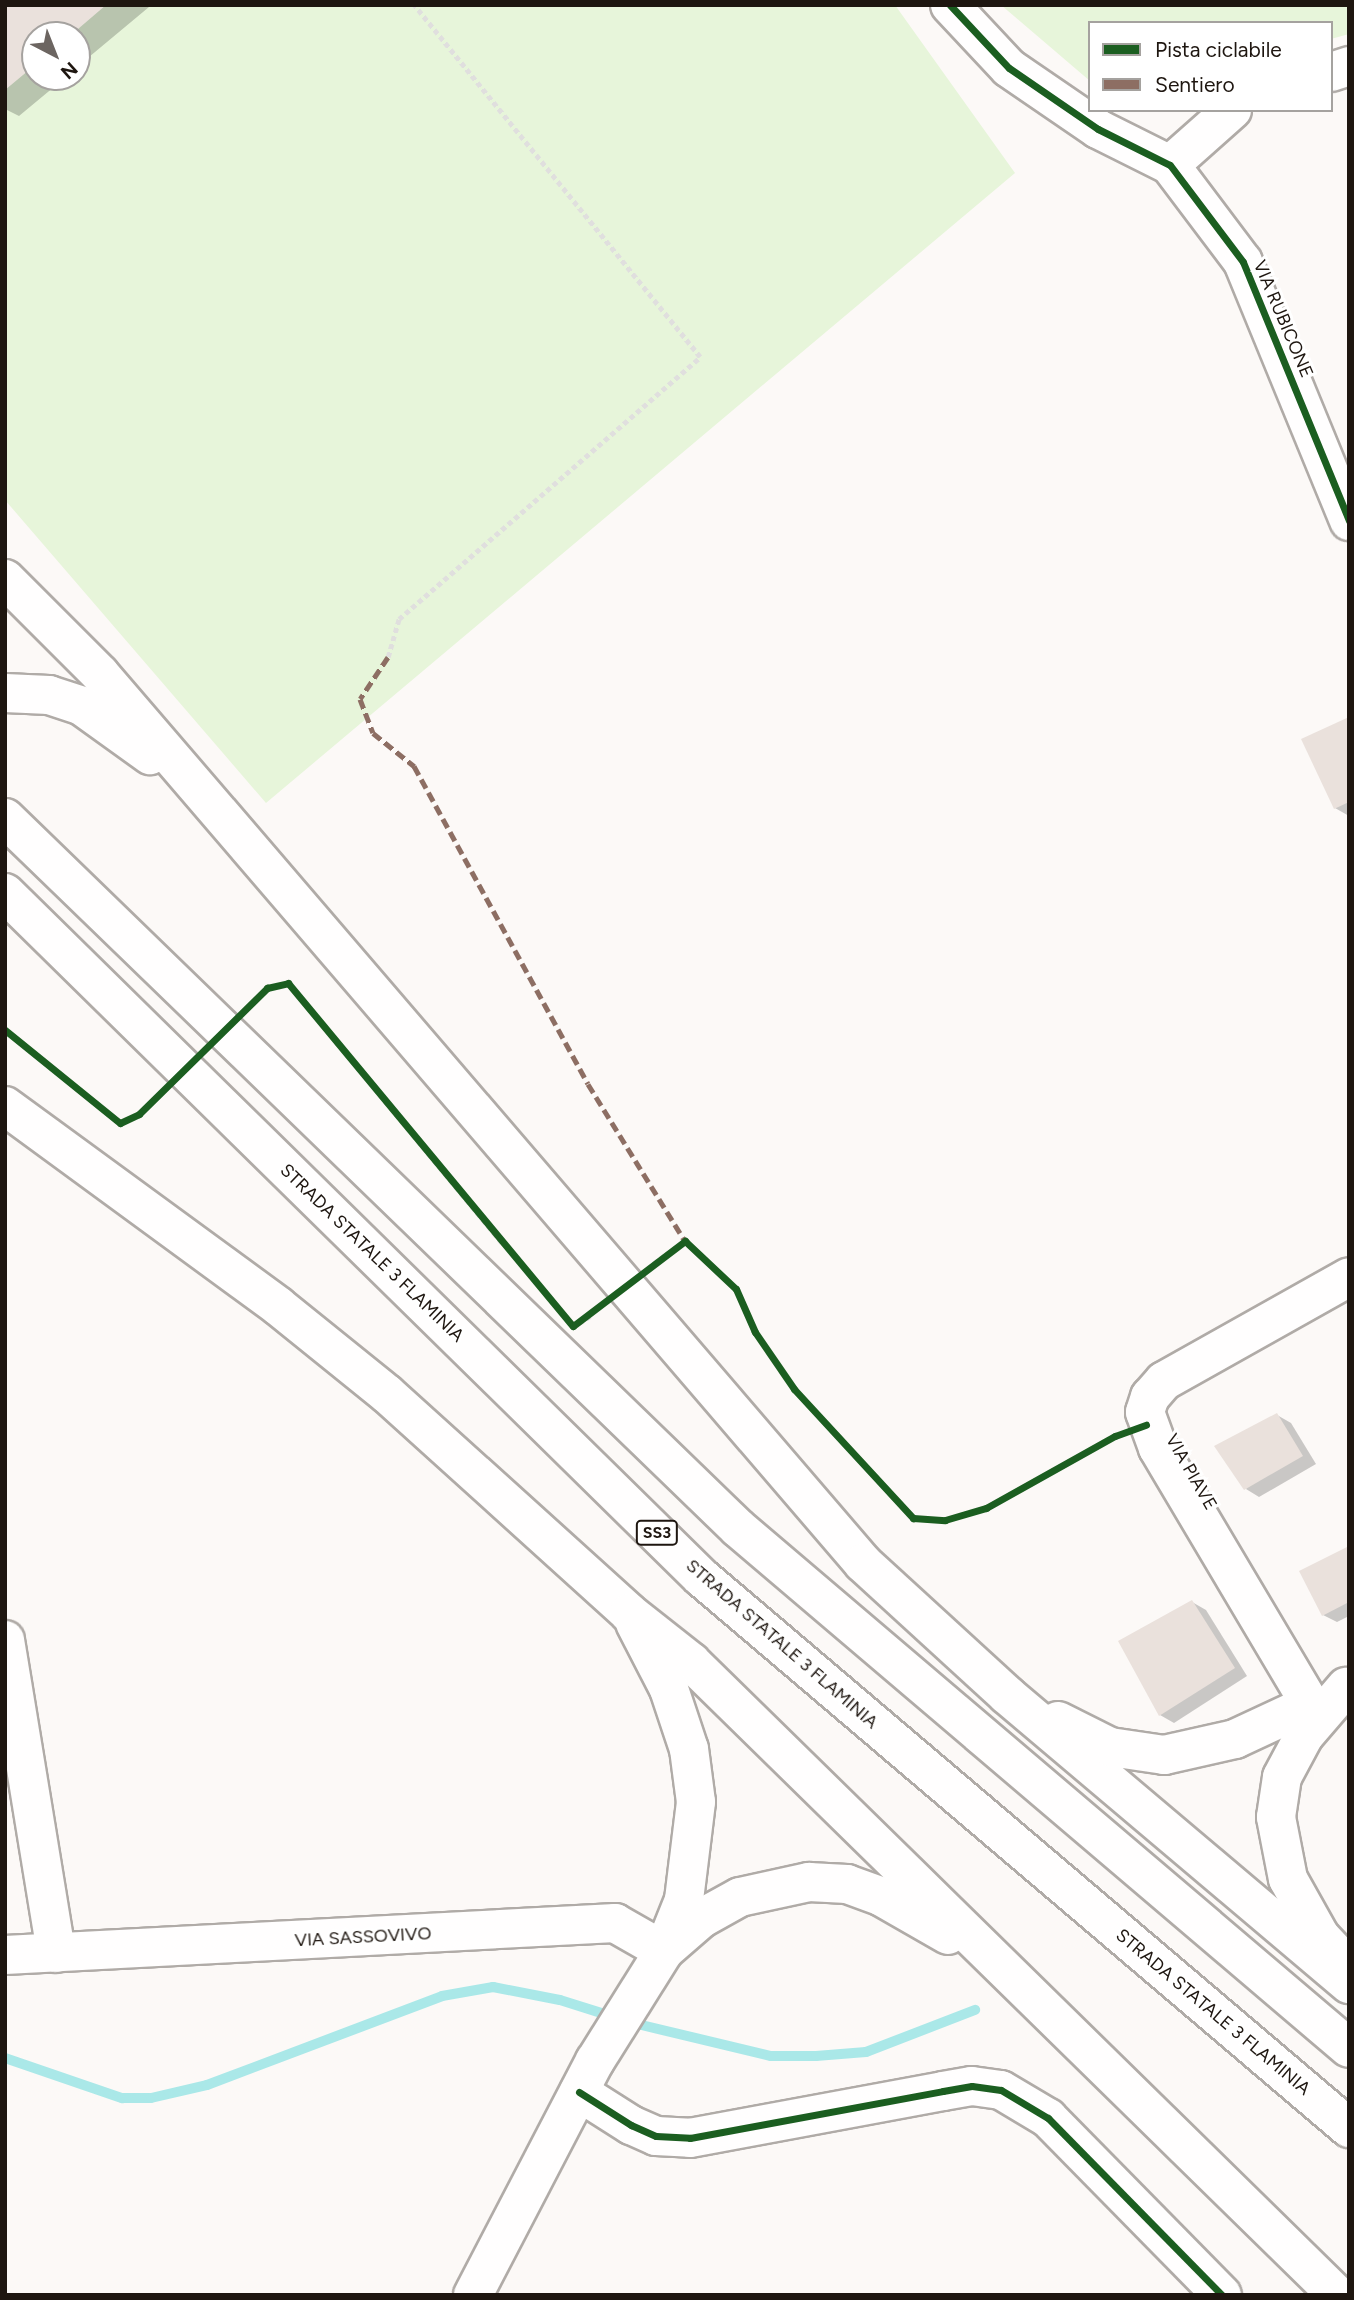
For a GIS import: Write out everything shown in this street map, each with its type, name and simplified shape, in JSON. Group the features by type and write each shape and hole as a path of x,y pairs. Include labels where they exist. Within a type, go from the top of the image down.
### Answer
{"main road":[{"name":"VIA RUBICONE","path":"950,5 1009,68 1098,129 1170,165 1243,262 1349,522"},
{"path":"1170,165 1230,112"},
{"path":"5,579 100,674 786,1478 863,1563 1007,1695 1349,1984"},
{"path":"16,693 49,695 82,706 212,804"},
{"path":"5,817 738,1528 1349,2048"},
{"name":"STRADA STATALE 3 FLAMINIA","path":"5,893 701,1577 1349,2128"},
{"path":"5,1106 328,1346 629,1613 691,1662 1337,2295"},
{"name":"VIA PIAVE","path":"1310,1704 1146,1426 1150,1397 1164,1381 1349,1277"},
{"path":"473,2295 587,2077 656,1962 684,1900 696,1802 689,1749 673,1701 629,1613"},
{"path":"5,1640 56,1953"},
{"path":"1007,1695 1110,1747 1164,1755 1235,1739 1347,1686"},
{"path":"1347,1686 1304,1736 1293,1756 1282,1777 1276,1817 1288,1879 1320,1936 1349,1968"},
{"path":"656,1962 702,1918 740,1897 809,1882 847,1884 882,1897 1002,1969"},
{"name":"VIA SASSOVIVO","path":"5,1955 615,1923 656,1962"},
{"path":"587,2077 648,2133 690,2138 953,2089 1001,2090 1048,2118 1222,2295"}],"path":[{"path":"388,657 399,619 700,358 414,5"},
{"path":"267,988 288,983 504,1246"},
{"path":"5,1030 120,1123 139,1114"},
{"path":"642,1272 685,1241 705,1258 736,1289 755,1332 794,1389 913,1518 945,1520 986,1508 1115,1436 1146,1426"},
{"path":"573,1326 590,1316"}],"green space":[{"path":"5,5 895,5 1015,173 266,803 5,500"},
{"path":"1001,5 1349,5 1349,34 1333,38 1333,21 1088,21 1088,79"}],"building":[{"path":"5,5 106,5 87,21 21,21 21,77 5,90"},
{"path":"1349,717 1349,802 1334,809 1301,739"},
{"path":"1277,1413 1303,1456 1244,1490 1214,1446"},
{"path":"1349,1546 1349,1602 1322,1616 1299,1571"},
{"path":"1192,1600 1235,1668 1159,1716 1118,1641"}],"waterway":[{"path":"5,2058 122,2098 151,2098 207,2085 442,1996 493,1987 560,2000 614,2017"},
{"path":"629,2022 771,2056 816,2056 866,2052 975,2010"}],"marked path":[{"path":"388,657 360,699 373,733 414,766 588,1084 685,1241"}],"cycle path":[{"path":"950,5 1009,68 1098,129 1170,165 1243,262 1349,521"},
{"path":"5,1030 120,1123 139,1114 267,988 288,983 573,1326 685,1241 736,1289 755,1332 794,1389 913,1518 945,1520 986,1508 1115,1436 1146,1425"},
{"path":"579,2092 631,2125 656,2136 690,2138 972,2086 1001,2090 1048,2118 1222,2295"}]}
